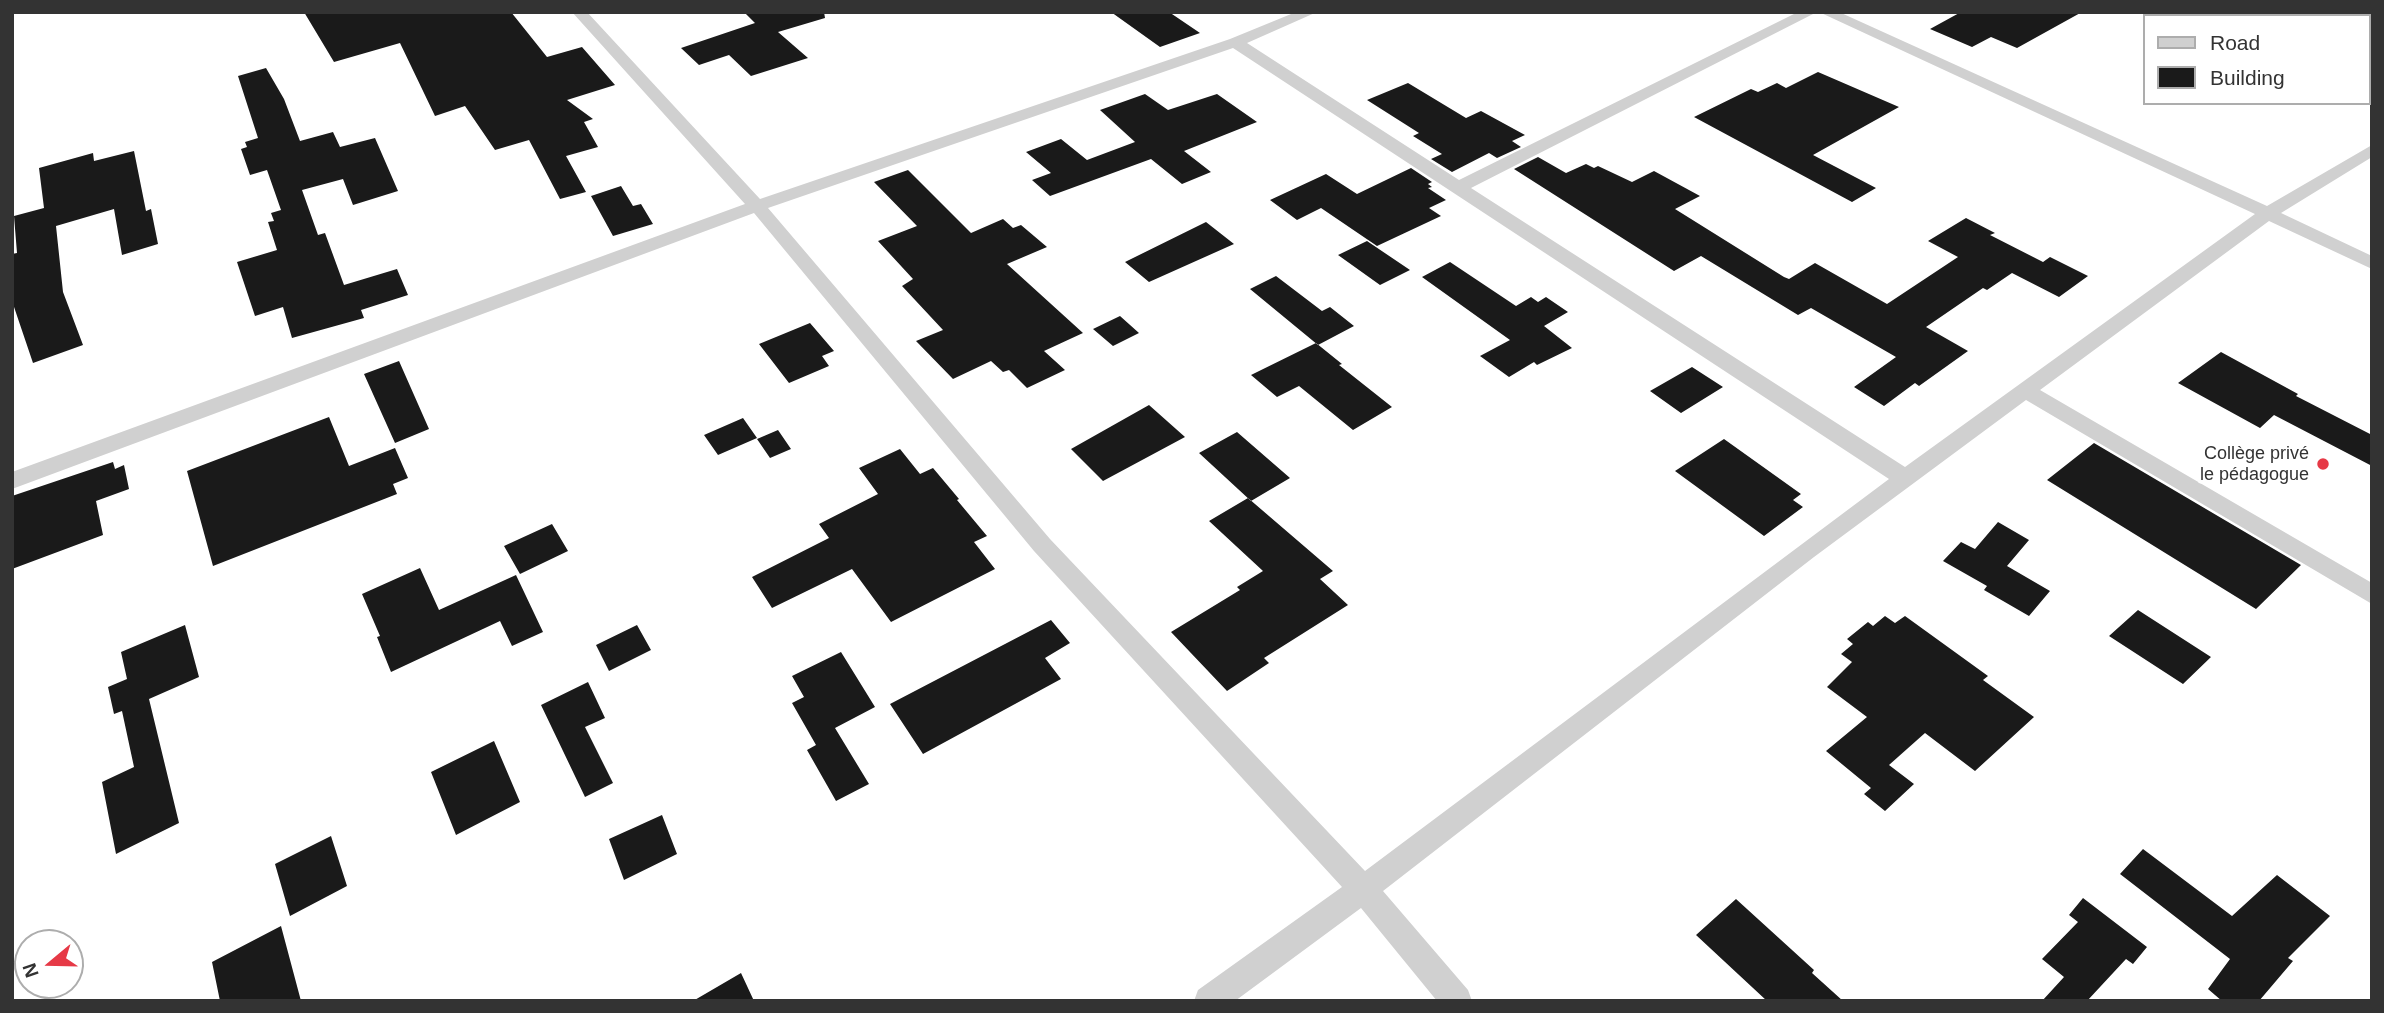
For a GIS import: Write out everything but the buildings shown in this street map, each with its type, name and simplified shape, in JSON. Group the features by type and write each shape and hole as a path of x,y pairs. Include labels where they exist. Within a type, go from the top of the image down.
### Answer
{"street":[{"path":"579,12 757,206 1042,545 1363,889 1457,1001"},
{"path":"12,481 757,206 1234,42 1310,12"},
{"path":"1459,187 1810,12"},
{"path":"1826,12 2372,263"},
{"path":"1234,42 1906,479"},
{"path":"1209,1001 1363,889 1794,559 2268,213 2372,150"},
{"path":"2026,391 2372,596"}],"place":[{"name":"Collège privé le pédagogue","path":"2323,464"}]}
